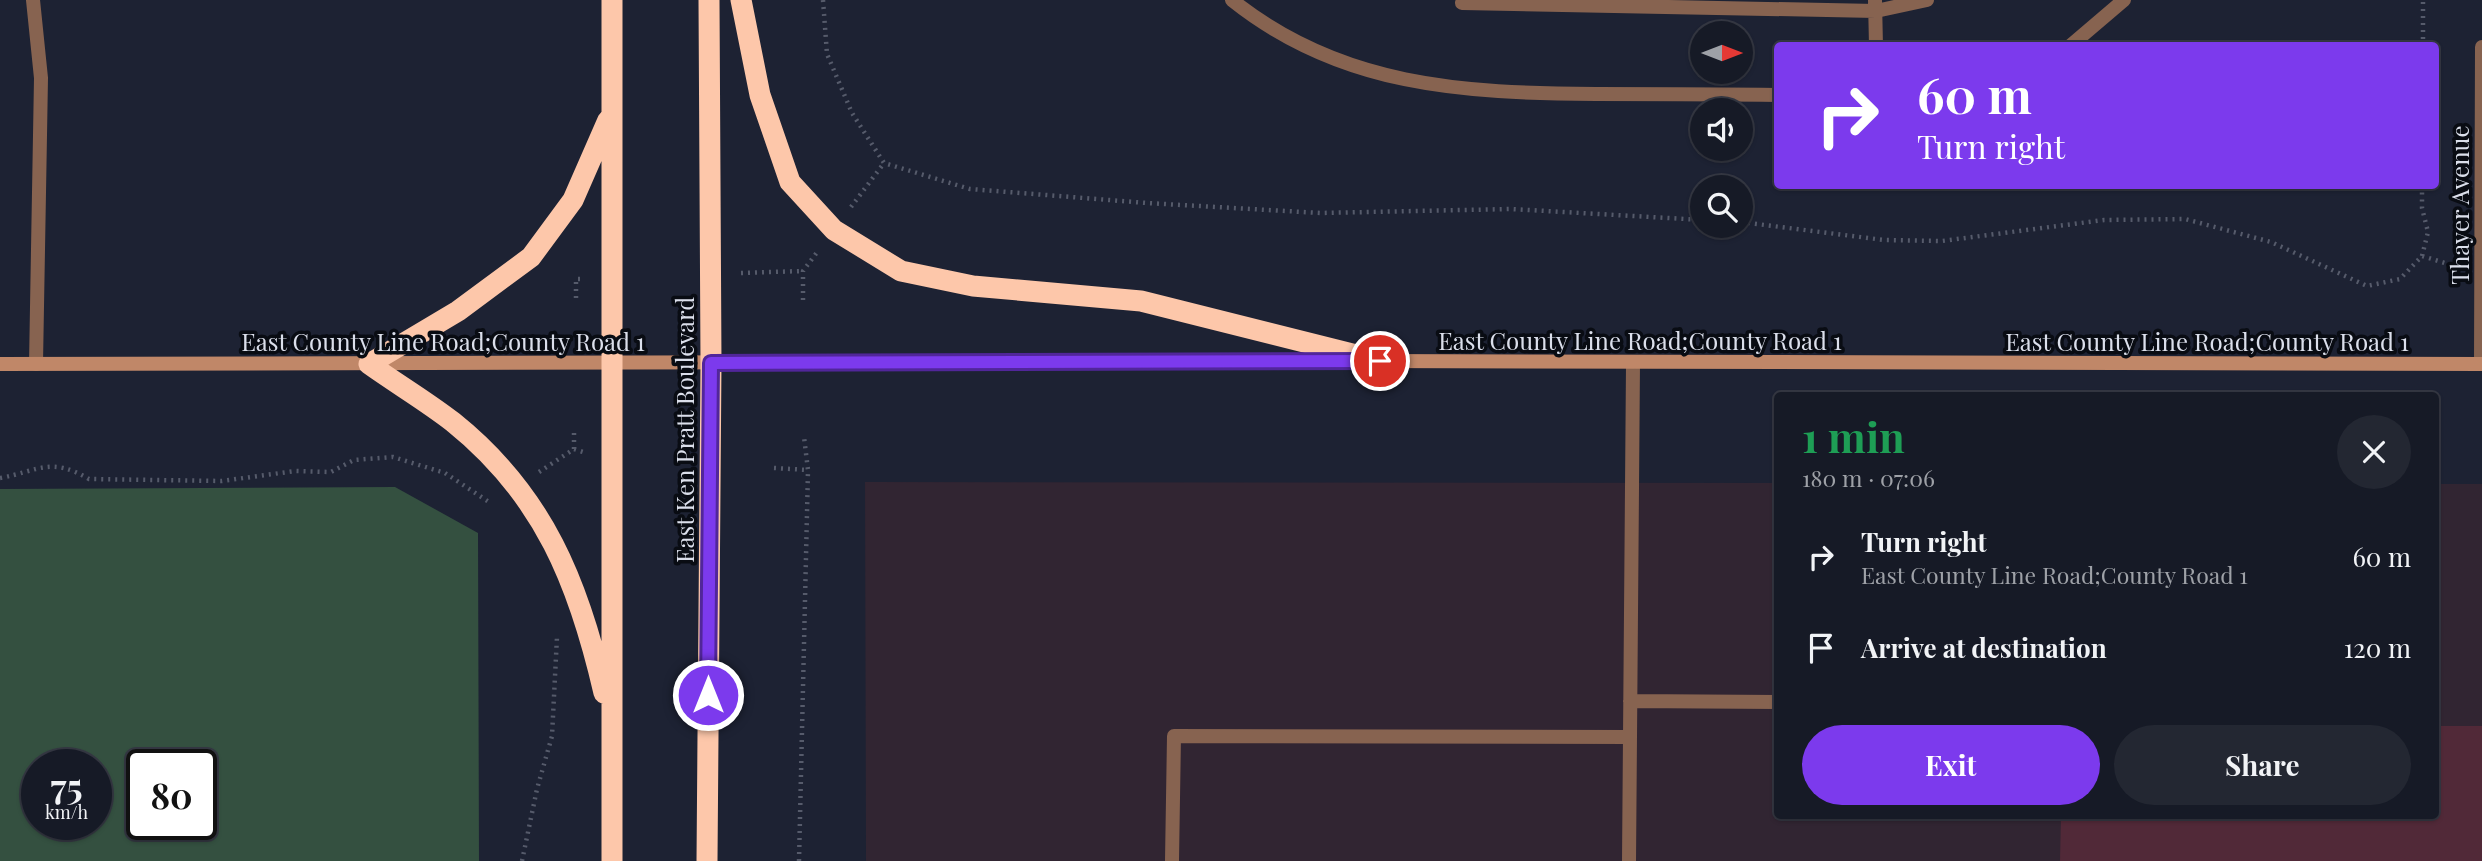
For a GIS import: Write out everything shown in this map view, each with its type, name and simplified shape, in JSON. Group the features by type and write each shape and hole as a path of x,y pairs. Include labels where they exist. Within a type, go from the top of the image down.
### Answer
{"highway":[{"path":"611,0 612,861"},
{"name":"East Ken Pratt Boulevard","path":"707,861 711,363 709,0"},
{"path":"741,0 760,95 790,182 834,230 901,271 973,286 1141,301 1380,361"},
{"path":"612,112 573,200 531,257 458,311 369,364 454,423 521,489 558,547 592,640 612,729"}],"main road":[{"name":"East County Line Road;County Road 1","path":"0,364 1380,361 1633,364 2482,364"}],"street":[{"path":"33,0 41,78 36,364"},
{"path":"1232,0 1302,44 1349,65 1407,82 1521,93 1774,95"},
{"path":"1462,4 1876,6 1927,0"},
{"path":"2075,42 2124,0"},
{"path":"1876,6 1876,42"},
{"name":"Thayer Avenue","path":"2482,47 2482,364"},
{"path":"1629,861 1633,364"},
{"path":"1630,701 1774,702"},
{"path":"1172,861 1174,736 1630,737"}],"path":[{"path":"823,0 827,54 852,113 884,163 970,189 1320,213 1511,209 1690,219"},
{"path":"2423,0 2423,42"},
{"path":"847,213 884,163"},
{"path":"1753,224 1884,240 1942,241 2104,220 2185,219 2271,242 2367,286 2400,279 2422,256 2428,232 2422,208 2422,189"},
{"path":"803,300 803,271 818,250"},
{"path":"2422,256 2481,275"},
{"path":"741,273 803,271"},
{"path":"576,298 576,279 589,279"},
{"path":"574,428 574,449"},
{"path":"799,861 808,470 804,437"},
{"path":"574,449 592,455"},
{"path":"539,472 574,449"},
{"path":"0,478 52,464 69,467 89,479 222,481 295,471 331,472 354,460 393,457 444,472 480,493 494,506"},
{"path":"774,468 808,470"},
{"path":"522,861 537,789 552,736 558,629"}],"shaded area":[{"path":"865,482 1774,483 1774,819 2439,819 2439,484 2482,484 2482,861 866,861"}],"green space":[{"path":"395,487 478,533 479,861 0,861 0,489"}],"building":[{"path":"2439,726 2482,726 2482,861 2060,861 2061,819 2439,819"}],"route":[{"path":"708,695 711,363 1380,361"}]}
